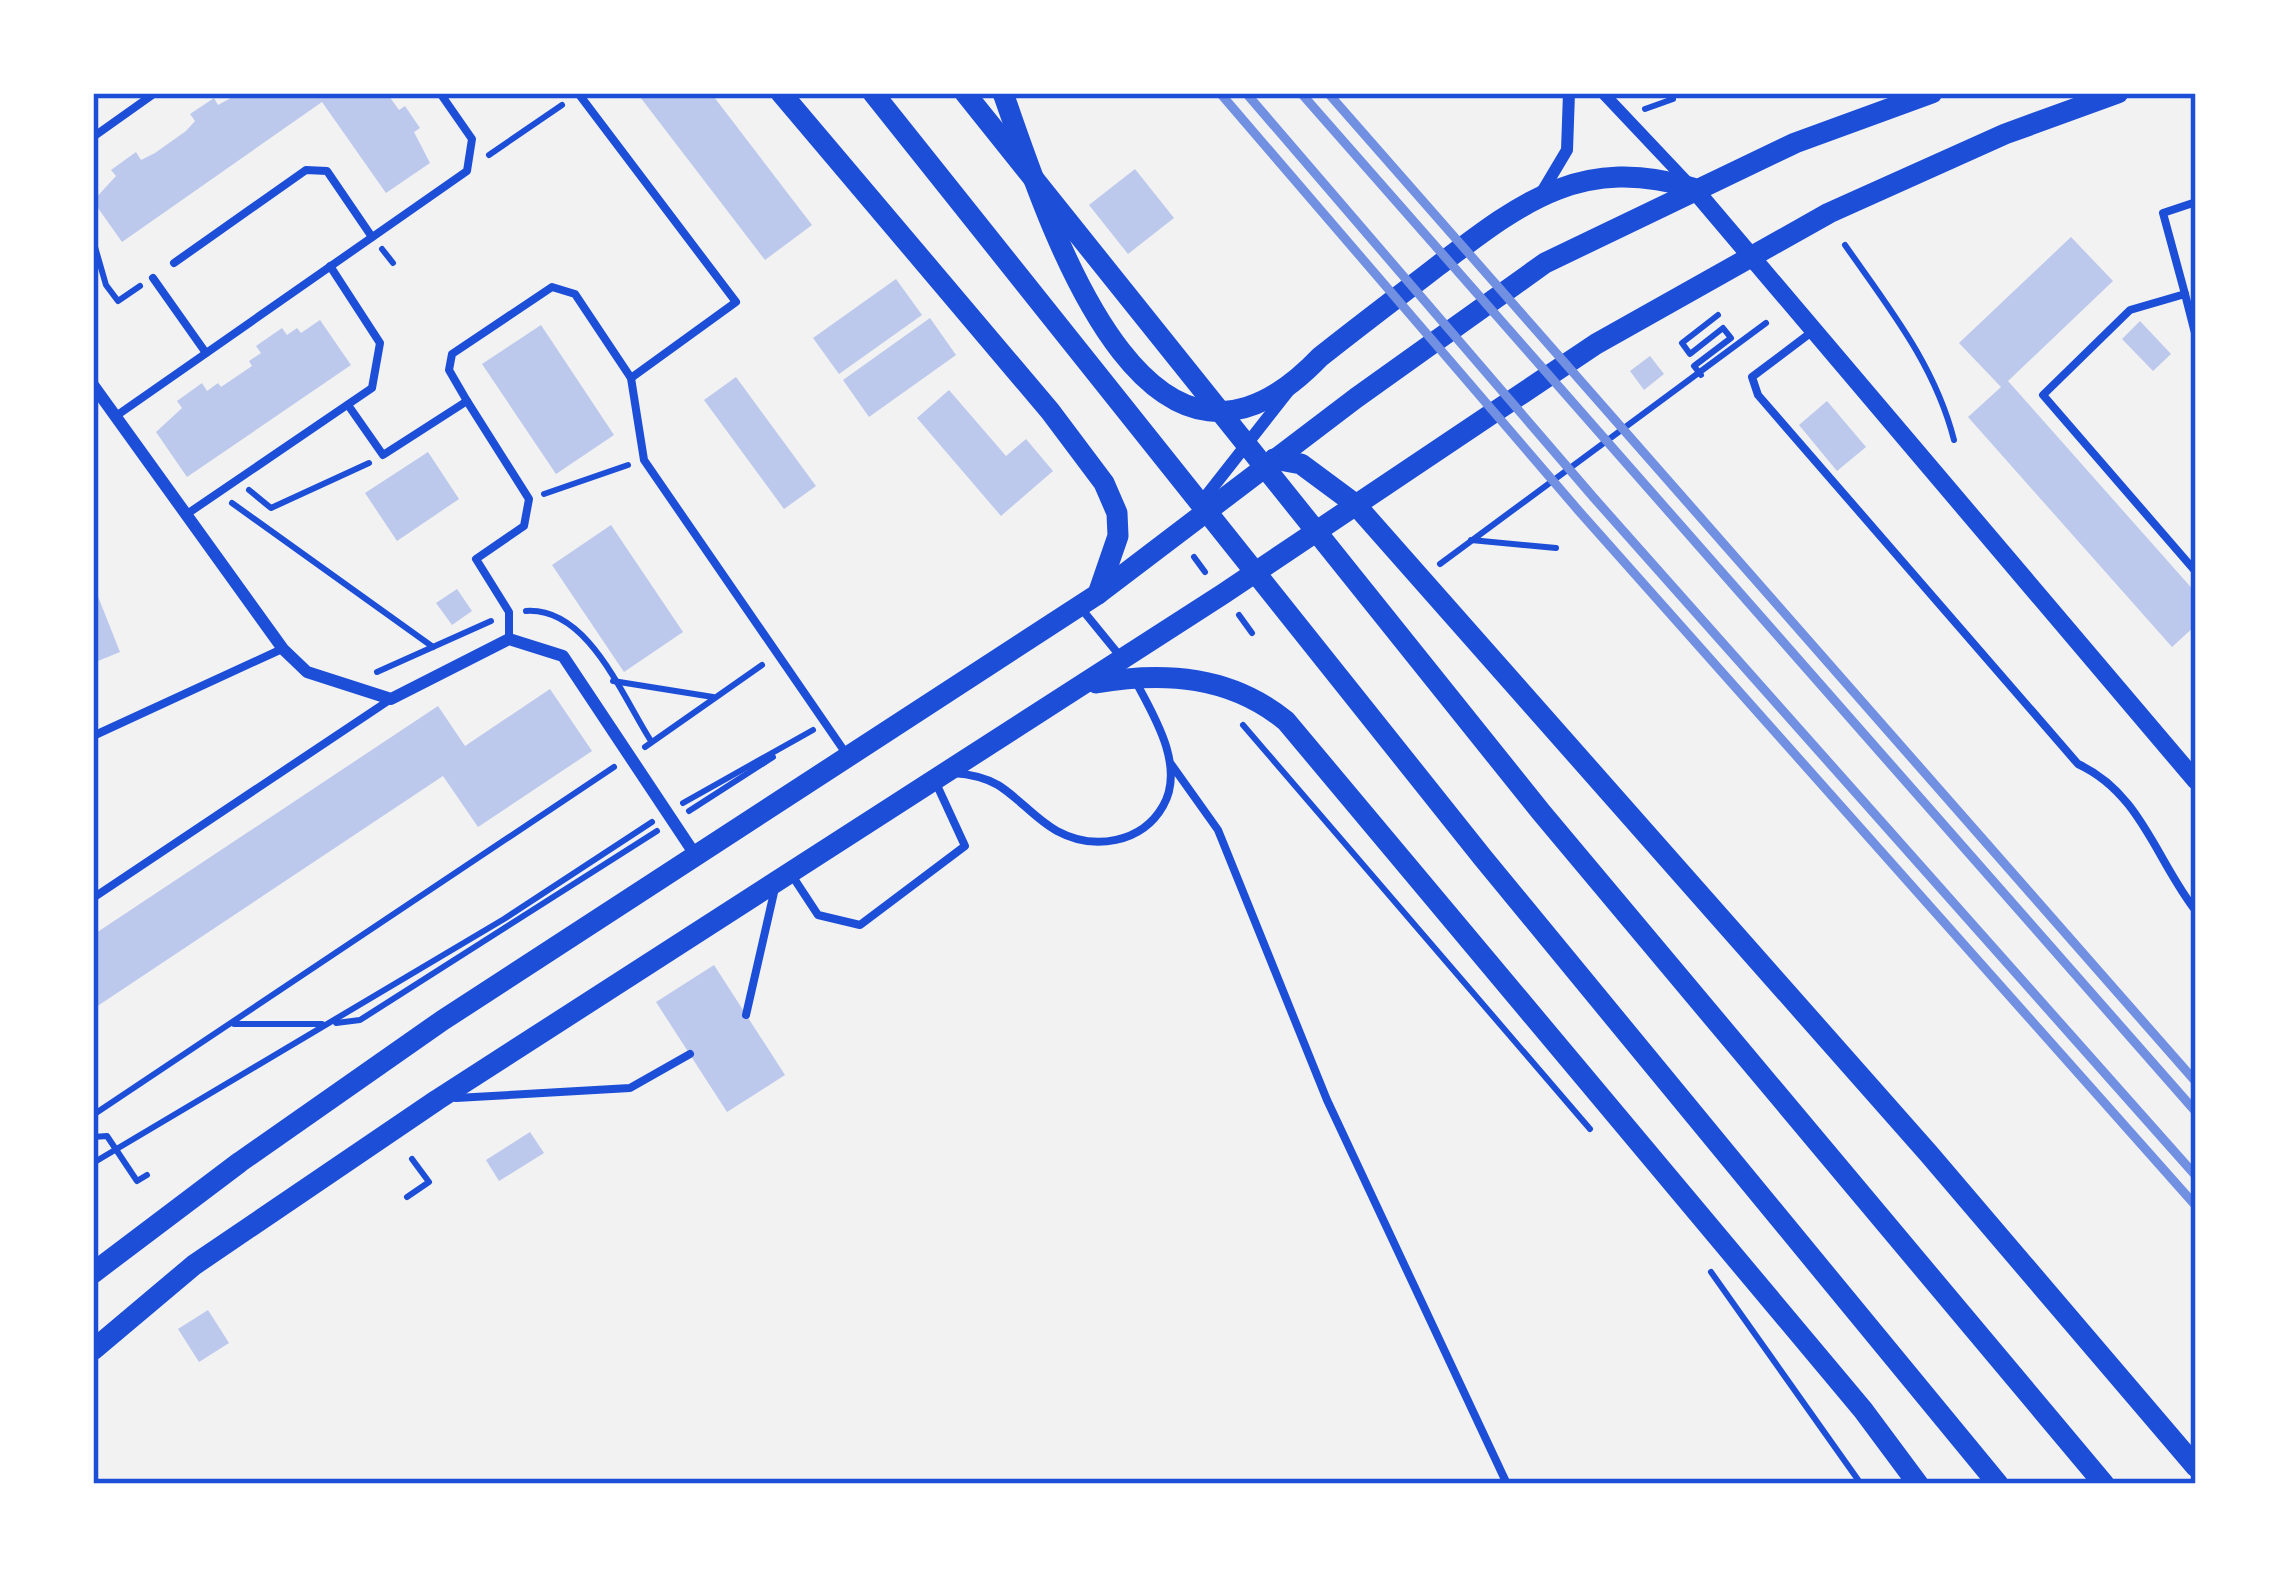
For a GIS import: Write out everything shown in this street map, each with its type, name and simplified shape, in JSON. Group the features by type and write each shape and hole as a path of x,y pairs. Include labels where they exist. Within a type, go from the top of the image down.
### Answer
{"main road":[{"path":"781,93 1050,411 1104,483 1117,513 1118,536 1089,601"},
{"path":"873,93 1483,858 1998,1484"},
{"path":"964,93 1541,812 2104,1484"},
{"path":"1003,93 1079,288 1104,334 1138,374 1166,394 1221,412 1243,410 1294,383 1319,357 1541,192 1594,178 1636,176 1693,188"},
{"path":"93,1273 443,1020 1089,601 1274,459 1545,263 1795,143 1932,93"},
{"path":"93,1350 194,1265 437,1100 1084,685 1128,668 1355,505 1596,344 1752,254 1917,171 2118,93"},
{"path":"1274,459 1300,464 1355,505 1929,1154 2196,1467"},
{"path":"1128,668 1229,686 1286,721 1863,1410 1915,1484"}],"street":[{"path":"1541,192 1567,151 1569,93"},
{"path":"1604,93 1752,254 2196,781"},
{"path":"1178,532 1294,383"},
{"path":"93,385 284,649 307,672 392,699 509,639 563,656 696,856"}],"lane":[{"path":"93,137 155,93"},
{"path":"115,417 467,171 472,140 440,93"},
{"path":"578,93 736,302 631,378"},
{"path":"174,263 306,170 327,171 373,237"},
{"path":"2196,202 2163,212 2196,337"},
{"path":"187,514 373,388 380,343 330,266"},
{"path":"153,278 206,353"},
{"path":"509,639 509,612 476,560 524,526 530,500 449,370 452,354 552,286 575,294 631,378 644,460 781,652 849,759"},
{"path":"2185,294 2130,310 2043,395 2196,572"},
{"path":"1814,331 1752,377 1759,394 2078,764 2104,776 2156,837 2167,874 2196,911"},
{"path":"347,405 383,455 467,401"},
{"path":"1089,601 1158,722 1171,764 1218,830 1327,1100 1507,1484"},
{"path":"93,736 284,649"},
{"path":"93,898 392,699"},
{"path":"783,874 818,915 860,925 965,846 940,776 987,780 1060,833 1101,843 1128,838 1154,822 1169,795 1171,764"},
{"path":"746,1015 783,874"},
{"path":"437,1100 508,1091 630,1088 690,1054"}],"path":[{"path":"467,171 578,93"},
{"path":"1645,109 1673,98"},
{"path":"93,240 106,285 118,301 153,278"},
{"path":"1845,245 1919,350 1945,403 1954,440"},
{"path":"1701,375 1694,366 1731,338 1723,328 1690,354 1682,343 1718,315"},
{"path":"1440,564 1766,323"},
{"path":"237,480 271,508 383,455"},
{"path":"530,500 644,460"},
{"path":"218,492 433,647"},
{"path":"1470,540 1513,540 1556,548"},
{"path":"1194,557 1205,572"},
{"path":"360,670 382,672 509,612 541,610 578,628 651,742"},
{"path":"1239,615 1252,633"},
{"path":"93,1115 781,652"},
{"path":"613,681 716,697"},
{"path":"1237,717 1591,1130"},
{"path":"93,1163 827,722"},
{"path":"230,1024 328,1024"},
{"path":"93,1137 107,1136 137,1181 148,1174"},
{"path":"407,1197 429,1182 412,1159"},
{"path":"1699,1255 1862,1484"}],"building":[{"path":"240,93 389,96 399,110 405,106 420,128 414,132 430,163 386,193 322,102 122,242 93,201 116,176 111,170 136,152 141,160 155,153 186,131 195,121 190,114 214,98 218,105"},
{"path":"637,93 711,93 812,225 765,260"},
{"path":"1135,169 1174,218 1128,254 1089,205"},
{"path":"2071,237 2113,281 2008,381 2196,593 2196,625 2172,647 1968,417 2001,387 1959,343"},
{"path":"896,279 922,315 839,374 813,338"},
{"path":"930,318 956,355 869,417 843,380"},
{"path":"320,320 351,365 187,477 156,432 182,408 177,401 202,383 207,391 218,383 221,387 252,366 249,361 261,353 256,346 282,328 287,335 297,328 301,333"},
{"path":"2140,321 2171,354 2153,371 2122,339"},
{"path":"541,325 614,435 556,474 482,364"},
{"path":"1650,356 1664,374 1644,390 1630,371"},
{"path":"736,377 816,486 784,509 704,400"},
{"path":"949,390 1006,456 1026,439 1053,471 1001,516 917,418"},
{"path":"1827,401 1866,447 1837,471 1799,425"},
{"path":"428,452 459,499 397,541 365,493"},
{"path":"611,525 683,632 624,672 552,565"},
{"path":"93,584 120,652 93,663"},
{"path":"457,589 472,611 452,625 436,603"},
{"path":"550,689 592,751 478,827 443,776 93,1009 93,935 438,706 465,746"},
{"path":"714,965 785,1075 727,1112 656,1002"},
{"path":"530,1132 544,1153 499,1181 486,1160"},
{"path":"208,1310 229,1343 199,1362 178,1329"}],"railway":[{"path":"1220,93 1578,510 2196,1206"},
{"path":"1246,93 1594,498 2196,1176"},
{"path":"1301,93 2196,1112"},
{"path":"1328,93 2196,1082"}]}
